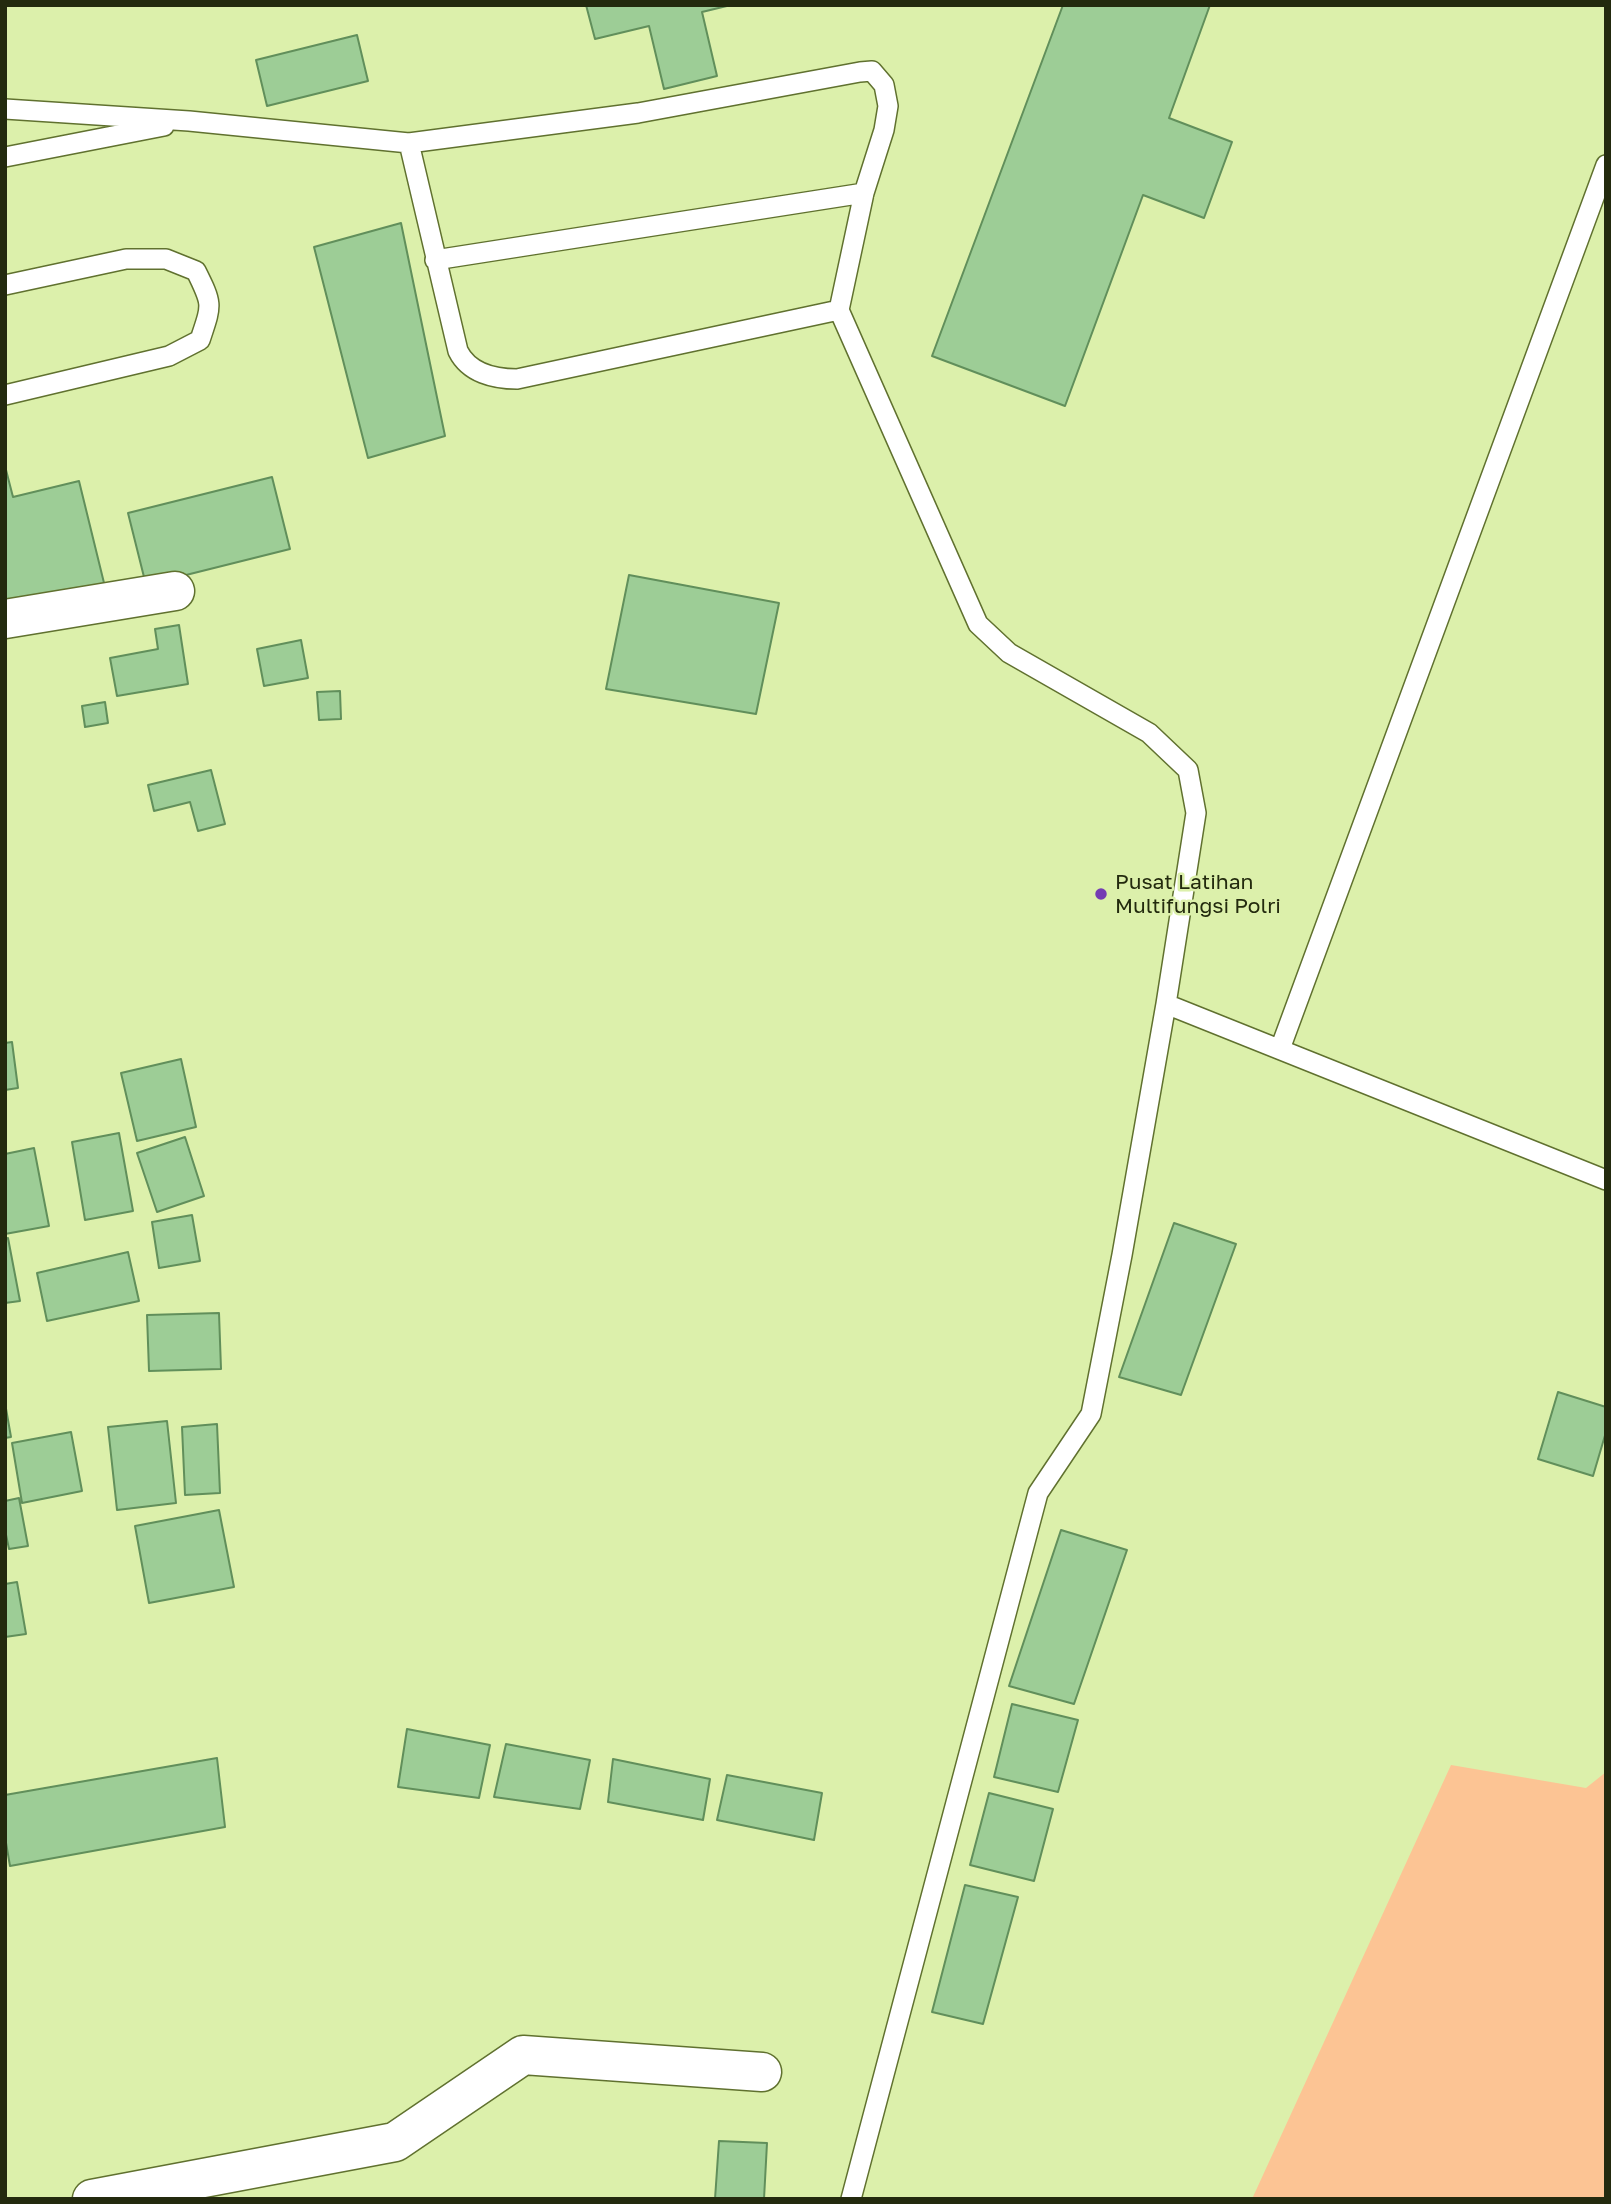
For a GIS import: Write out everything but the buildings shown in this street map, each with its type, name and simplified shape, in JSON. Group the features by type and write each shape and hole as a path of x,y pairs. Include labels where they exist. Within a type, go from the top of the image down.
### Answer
{"street":[{"path":"5,620 176,590"},
{"path":"92,2199 395,2142 523,2055 762,2072"}],"lane":[{"path":"5,109 189,121 409,143 638,113 872,71 884,85 888,106 884,130 864,193 839,310 978,624 1009,653 1149,733 1188,770 1196,813 1166,1004 1091,1414 1038,1493 851,2199"},
{"path":"5,157 189,121"},
{"path":"409,143 458,351 463,362 498,379 517,379 839,310"},
{"path":"1280,1049 1606,164"},
{"path":"435,260 864,193"},
{"path":"5,285 126,259 166,260 196,271 211,309 200,340 169,356 5,395"},
{"path":"1166,1004 1606,1180"}],"shaded area":[{"path":"1451,1765 1586,1788 1606,1772 1606,2199 1252,2199"}],"place":[{"name":"Pusat Latihan Multifungsi Polri","path":"1101,894"}]}
